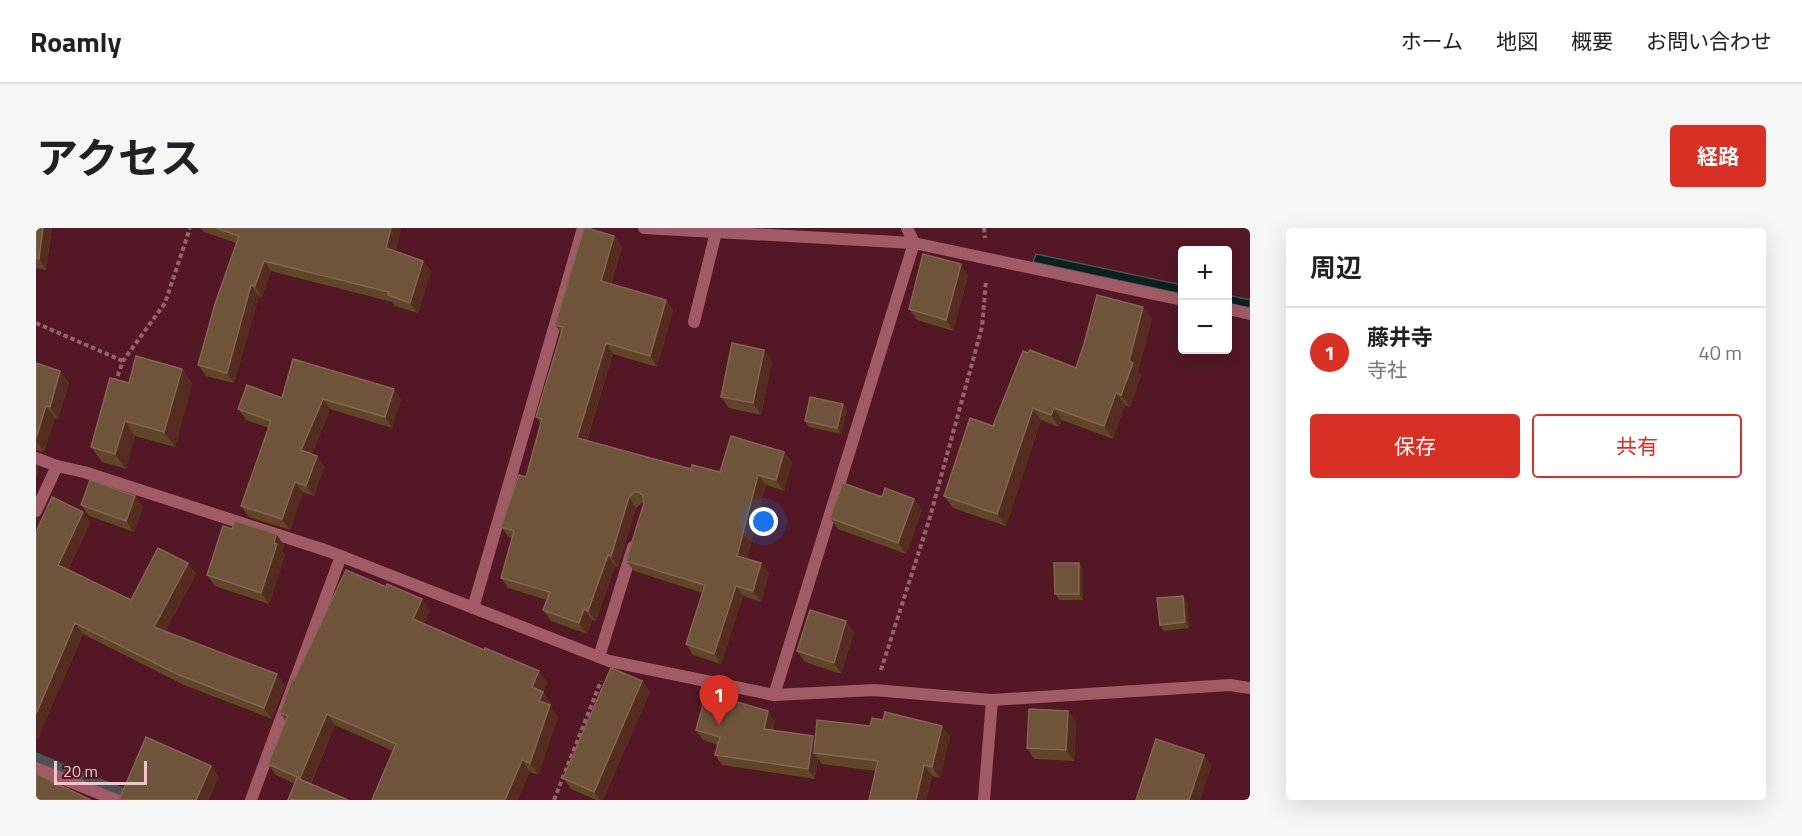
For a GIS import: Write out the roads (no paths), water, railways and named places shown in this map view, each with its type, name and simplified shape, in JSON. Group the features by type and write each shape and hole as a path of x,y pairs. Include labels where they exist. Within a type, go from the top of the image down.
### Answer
{"street":[{"path":"473,608 583,228"},
{"path":"644,228 914,243 1178,299"},
{"path":"774,695 914,243 907,228"},
{"path":"694,322 716,232"},
{"path":"1232,310 1250,314"},
{"path":"36,458 341,556 604,659 774,695 874,690 992,700 1230,685 1250,688"},
{"path":"36,511 57,466"},
{"path":"604,659 637,534"},
{"path":"251,800 341,556"},
{"path":"984,800 992,700"},
{"path":"36,768 116,800"}],"water":[{"path":"1036,254 1178,284 1178,293 1033,262"},
{"path":"1232,296 1250,300 1250,308 1232,304"}],"waterway":[{"path":"36,757 142,800"}],"place":[{"name":"藤井寺","path":"719,725"}]}
